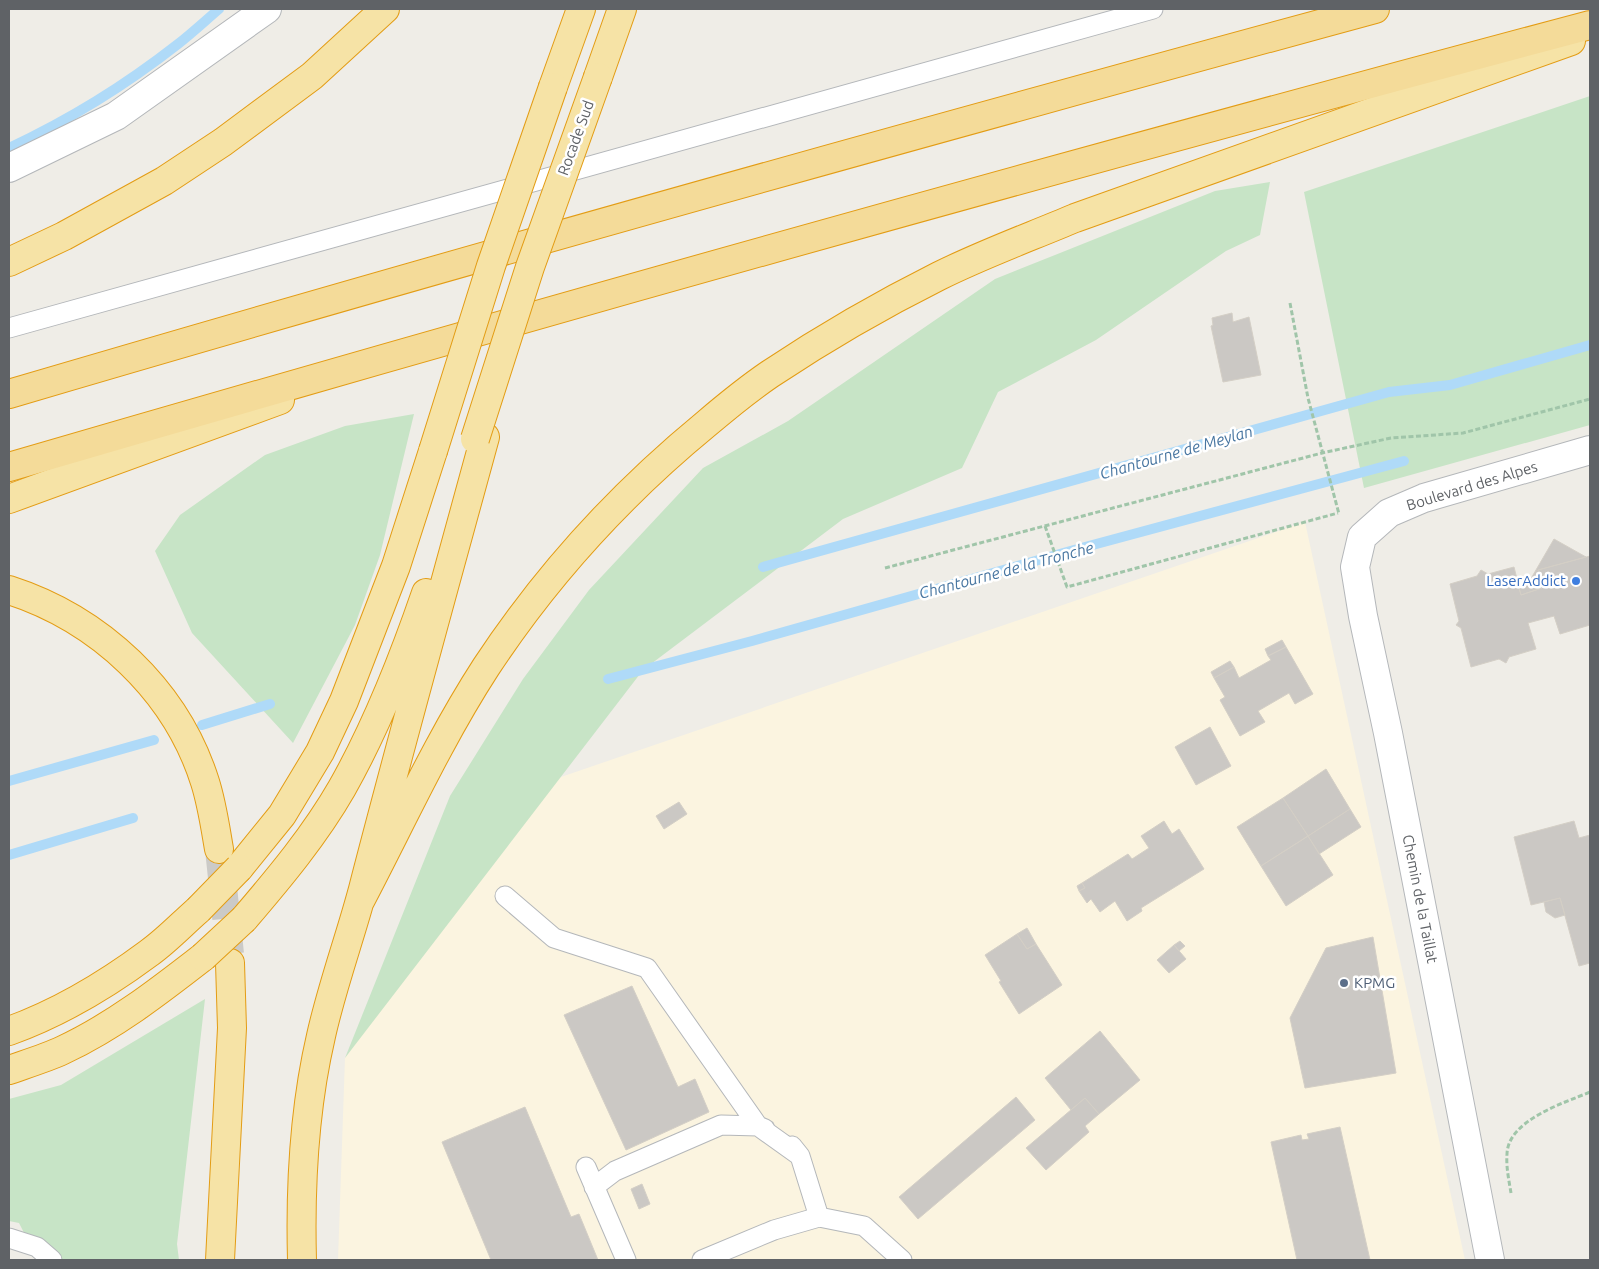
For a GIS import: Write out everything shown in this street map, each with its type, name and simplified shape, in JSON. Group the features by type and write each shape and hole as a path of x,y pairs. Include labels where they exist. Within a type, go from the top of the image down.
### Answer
{"highway":[{"path":"9,262 64,236 164,181 223,142 312,76 385,9"},
{"path":"9,1032 68,1005 110,980 150,952 198,910 240,868 282,815 320,752 344,701 396,566 491,266 581,9"},
{"name":"Rocade Sud","path":"480,438 530,267 622,9"},
{"path":"9,394 338,297 661,205 1375,9"},
{"path":"9,467 435,343 1590,25"},
{"path":"360,901 429,764 486,667 547,584 619,503 666,457 769,375 870,313 940,275 1006,246 1076,218 1590,34"},
{"path":"9,499 435,343"},
{"path":"302,1260 302,1180 310,1096 320,1037 334,983 360,901 480,438"},
{"path":"9,1070 61,1051 114,1023 154,996 202,957 244,919 308,841 342,788 375,723 399,668 480,438"},
{"path":"9,590 56,610 97,634 129,660 166,703 192,750 204,780 212,806 219,849"},
{"path":"220,1260 232,1028 230,963"}],"street":[{"path":"9,168 116,116 266,9"},
{"name":"Boulevard des Alpes","path":"1362,537 1389,513 1424,498 1590,450"},
{"name":"Chemin de la Taillat","path":"1362,537 1356,567 1363,616 1388,733 1490,1260"}],"lane":[{"path":"9,328 1153,9"},
{"path":"505,896 554,938 647,968 758,1126"},
{"path":"594,1187 615,1171 721,1125 758,1126 786,1139 800,1156 819,1217"},
{"path":"586,1167 626,1260"},
{"path":"702,1260 774,1230 819,1217 864,1226 902,1260"},
{"path":"9,1238 37,1247 52,1260"}],"path":[{"path":"1290,303 1308,398 1334,495"},
{"path":"885,568 1322,453 1391,438 1462,433 1590,398"},
{"path":"1045,526 1067,586 1338,513"},
{"path":"1512,1200 1506,1154 1510,1138 1520,1127 1555,1107 1590,1092"}],"shaded area":[{"path":"1305,522 1465,1260 338,1260 345,1058 523,790"}],"green space":[{"path":"1590,96 1590,425 1364,488 1304,192"},
{"path":"1270,182 1260,235 1226,251 1096,340 998,392 962,468 843,519 643,670 345,1058 450,796 523,679 589,590 703,468 788,421 995,279 1215,191"},
{"path":"414,414 380,555 355,625 293,743 192,633 155,551 180,515 265,455 345,426"},
{"path":"205,999 177,1244 179,1260 38,1260 19,1223 9,1221 9,1099 61,1085"}],"building":[{"path":"1232,313 1233,322 1249,317 1261,375 1223,382 1211,326 1213,325 1212,318"},
{"path":"1554,539 1586,557 1538,570 1542,588 1521,595 1518,586 1529,582"},
{"path":"1590,556 1590,625 1560,634 1554,616 1528,623 1536,649 1509,657 1506,663 1499,659 1471,667 1461,628 1456,625 1459,621 1450,584 1477,576 1481,570 1488,574 1514,567 1521,595 1542,588 1538,570"},
{"path":"1282,640 1286,647 1268,656 1265,649"},
{"path":"1286,647 1313,694 1295,704 1289,693 1258,711 1265,722 1240,736 1220,700 1225,697 1214,678 1234,667 1239,678 1271,660 1268,656"},
{"path":"1230,661 1234,667 1214,678 1211,672"},
{"path":"1210,727 1231,766 1196,785 1175,747"},
{"path":"1326,769 1350,809 1308,836 1283,798"},
{"path":"1283,798 1308,836 1261,866 1237,827"},
{"path":"679,802 687,814 664,829 656,816"},
{"path":"1350,809 1361,827 1319,854 1308,836"},
{"path":"1164,821 1172,834 1179,829 1204,869 1141,908 1142,911 1127,921 1115,901 1100,912 1091,899 1087,903 1079,891 1085,888 1082,883 1128,854 1132,859 1149,848 1141,836"},
{"path":"1574,821 1579,838 1590,835 1590,963 1579,966 1560,898 1531,905 1514,837"},
{"path":"1308,836 1333,875 1286,906 1261,866"},
{"path":"1082,883 1085,888 1079,891 1077,886"},
{"path":"1560,898 1565,915 1555,918 1546,912 1544,902"},
{"path":"1027,928 1036,944 1027,949 1017,934"},
{"path":"1017,934 1027,949 1036,944 1062,985 1019,1014 985,955"},
{"name":"KPMG","path":"1373,937 1396,1073 1305,1088 1290,1018 1326,948"},
{"path":"1180,941 1185,946 1179,951 1174,945"},
{"path":"1174,945 1186,959 1169,973 1157,960"},
{"path":"632,986 678,1087 695,1079 709,1112 626,1150 564,1015"},
{"path":"1100,1031 1140,1080 1099,1114 1085,1098 1071,1110 1045,1078"},
{"path":"1016,1097 1035,1120 918,1219 899,1197"},
{"path":"1085,1098 1099,1114 1085,1126 1089,1132 1046,1170 1026,1148"},
{"path":"525,1107 571,1217 579,1214 598,1260 491,1260 442,1142"},
{"path":"1340,1127 1370,1260 1297,1260 1271,1142 1301,1135 1302,1140 1309,1139 1307,1134"},
{"path":"642,1184 650,1204 639,1209 631,1189"}],"waterway":[{"path":"9,148 75,114 117,87 178,44 219,9"},
{"name":"Chantourne de Meylan","path":"763,567 1389,392 1450,385 1590,345"},
{"name":"Chantourne de la Tronche","path":"608,679 1404,461"},
{"name":"Chantourne de Meylan","path":"202,725 270,704"},
{"name":"Chantourne de Meylan","path":"9,781 154,740"},
{"name":"Chantourne de la Tronche","path":"9,855 133,818"}],"tunnel":[{"path":"219,849 230,954"}],"place":[{"name":"LaserAddict","path":"1576,581"},
{"name":"KPMG","path":"1344,983"}]}
